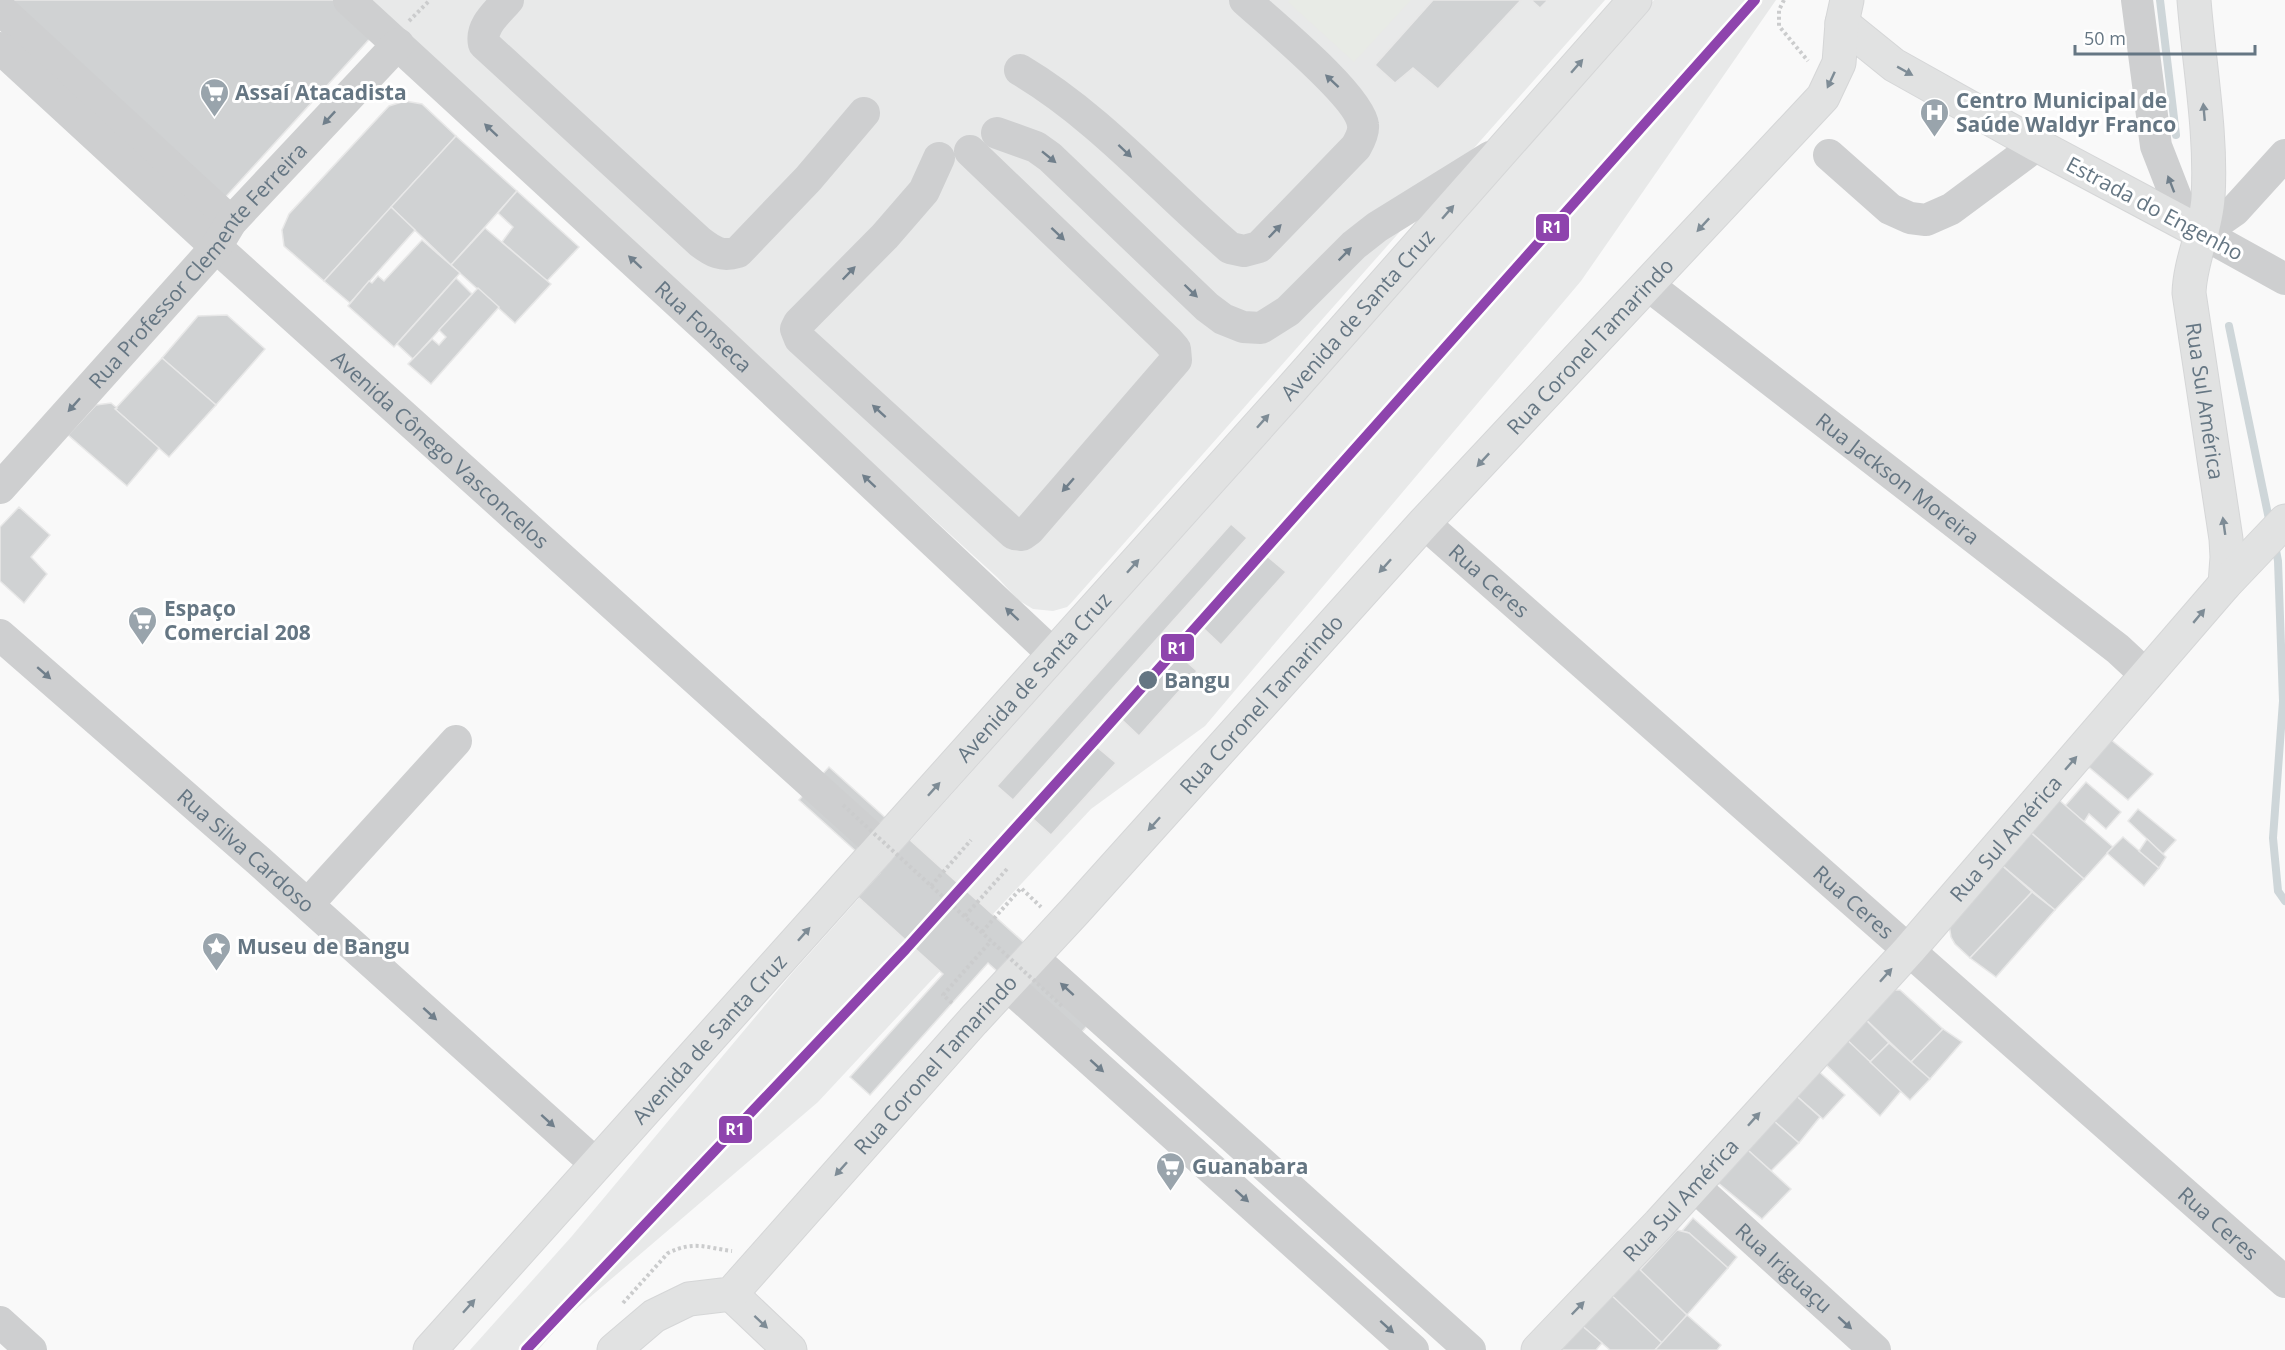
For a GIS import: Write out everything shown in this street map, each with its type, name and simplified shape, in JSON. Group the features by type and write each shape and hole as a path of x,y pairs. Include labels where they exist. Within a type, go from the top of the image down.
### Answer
{"main road":[{"name":"Avenida de Santa Cruz","path":"430,1350 1054,655 1635,0"},
{"name":"Rua Sul América","path":"1538,1350 1659,1224 1909,950 2225,584 2226,539 2189,293 2193,262 2202,233 2208,201 2208,165 2194,3"},
{"name":"Estrada do Engenho","path":"1844,11 1894,65 2202,233"},
{"name":"Rua Coronel Tamarindo","path":"730,1294 1424,523 1823,97 1839,63 1844,11"},
{"path":"2225,584 2285,520"},
{"path":"614,1350 654,1316 689,1299 730,1294 790,1350"}],"street":[{"name":"Rua Fonseca","path":"349,0 720,341 1054,655"},
{"path":"508,0 485,27 482,35 484,44 700,242 714,252 726,255 738,252 800,187 864,113"},
{"path":"1020,70 1080,110 1230,248 1244,251 1259,247 1356,147 1361,137 1363,124 1357,111 1340,88 1245,0"},
{"path":"2137,0 2156,146 2177,200 2202,233 2235,210 2285,155"},
{"path":"0,9 224,234"},
{"name":"Rua Professor Clemente Ferreira","path":"0,488 224,234 398,45"},
{"name":"Avenida Cônego Vasconcelos","path":"0,48 224,234 882,847"},
{"path":"997,133 1036,147 1050,158 1207,307 1223,319 1243,327 1261,328 1288,311 1354,245 1377,227 1503,149"},
{"path":"1829,155 1890,209 1910,218 1926,220 1951,209 2037,145"},
{"path":"939,158 924,191 885,236 796,329 800,339 882,414 1014,534 1022,535 1029,530 1176,360 1175,349 970,151"},
{"name":"Estrada do Engenho","path":"2202,233 2285,279"},
{"name":"Rua Jackson Moreira","path":"1648,285 2118,649 2147,676"},
{"name":"Rua Ceres","path":"1424,523 2285,1282"},
{"name":"Rua Silva Cardoso","path":"0,635 308,904 597,1165"},
{"path":"308,904 456,741"},
{"path":"1032,957 1470,1350"},
{"path":"1006,985 1413,1350"},
{"path":"1075,1018 1445,1350"},
{"name":"Rua Iriguaçu","path":"1693,1185 1875,1350"},
{"path":"0,1322 31,1350"}],"path":[{"path":"843,805 1075,1018"},
{"path":"931,886 971,840"},
{"path":"965,916 1007,869"},
{"path":"982,932 1021,888"},
{"path":"952,1003 943,995 991,941"}],"shaded area":[{"path":"365,0 1605,0 1072,602 1067,607 1053,611 1033,609 1018,600 998,578"},
{"path":"1290,0 1411,0 1354,62 1288,2"},
{"path":"1654,0 1776,0 1581,281 1205,726 1091,809 818,1102 568,1316 538,1350 470,1350 572,1236 793,972 1142,581"}],"building":[{"name":"Assaí Atacadista","path":"2,0 336,0 374,34 221,202"},
{"path":"1433,0 1521,0 1438,89 1413,68 1395,83 1375,65"},
{"path":"1531,0 1548,0 1540,8"},
{"path":"405,101 422,104 456,136 324,281 284,246 282,230 289,214 389,106"},
{"path":"456,136 517,191 451,265 391,207"},
{"path":"517,191 579,247 547,281 502,242 513,227 498,213"},
{"path":"391,207 415,230 350,303 324,281"},
{"path":"485,228 551,284 515,323 451,265"},
{"path":"422,240 460,273 394,347 348,306 369,281 372,283 378,276 384,281"},
{"path":"456,278 472,294 413,359 397,344"},
{"path":"478,288 499,307 431,384 408,364 432,339 439,345 446,337 439,330"},
{"path":"227,315 265,349 216,405 162,358 198,316"},
{"path":"162,358 216,405 169,457 115,409"},
{"path":"111,403 159,448 127,486 68,435 96,405"},
{"path":"19,507 50,535 31,557 47,574 24,603 0,581 0,527"},
{"path":"1231,524 1247,538 1013,800 997,786"},
{"path":"1267,556 1286,572 1221,645 1203,628"},
{"path":"1179,655 1197,671 1139,736 1121,719"},
{"path":"2110,739 2153,774 2128,800 2085,764"},
{"path":"1097,747 1116,763 1051,835 1032,818"},
{"path":"829,767 1100,1011 1074,1041 988,963 870,1095 850,1077 943,974 858,897 880,873 799,800"},
{"path":"2086,782 2121,812 2106,829 2089,814 2084,822 2065,806"},
{"path":"2058,799 2113,847 2084,879 2029,831"},
{"path":"2138,809 2176,840 2163,854 2128,821"},
{"path":"2029,831 2084,879 2055,910 1998,862"},
{"path":"2123,837 2159,868 2144,886 2107,853"},
{"path":"2147,839 2166,857 2159,868 2139,851"},
{"path":"1998,862 2032,892 1970,958 1955,944 1949,925"},
{"path":"2032,892 2055,910 1996,977 1970,958"},
{"path":"1893,990 1900,990 1943,1029 1911,1062 1860,1014"},
{"path":"1863,1017 1889,1043 1870,1062 1844,1037"},
{"path":"1943,1029 1962,1042 1930,1079 1911,1062"},
{"path":"1844,1037 1901,1091 1880,1116 1821,1060"},
{"path":"1889,1043 1930,1079 1910,1100 1870,1062"},
{"path":"1815,1068 1845,1095 1823,1119 1792,1092"},
{"path":"1792,1092 1820,1117 1799,1143 1769,1117"},
{"path":"1766,1114 1799,1143 1771,1171 1740,1143"},
{"path":"1740,1143 1791,1189 1762,1219 1717,1182"},
{"path":"1693,1218 1737,1257 1728,1268 1689,1233 1682,1231"},
{"path":"1677,1230 1689,1233 1728,1268 1687,1315 1640,1270"},
{"path":"1634,1264 1687,1315 1662,1343 1608,1292"},
{"path":"1608,1292 1662,1343 1655,1350 1610,1350 1580,1324"},
{"path":"1687,1315 1721,1345 1717,1350 1655,1350"},
{"path":"1580,1324 1602,1343 1596,1350 1558,1350"}],"waterway":[{"path":"2160,0 2176,135"},
{"path":"2229,326 2270,524"},
{"path":"2275,545 2278,561 2283,701 2273,838 2278,891 2285,901"}],"transit line":[{"name":"R1","path":"526,1350 906,949 1755,0"}],"place":[{"name":"Assaí Atacadista","path":"214,118"},
{"name":"Centro Municipal de Saúde Waldyr Franco","path":"1935,138"},
{"name":"Espaço Comercial 208","path":"143,646"},
{"name":"Bangu","path":"1148,680"},
{"name":"Museu de Bangu","path":"216,972"},
{"name":"Guanabara","path":"1171,1192"}]}
